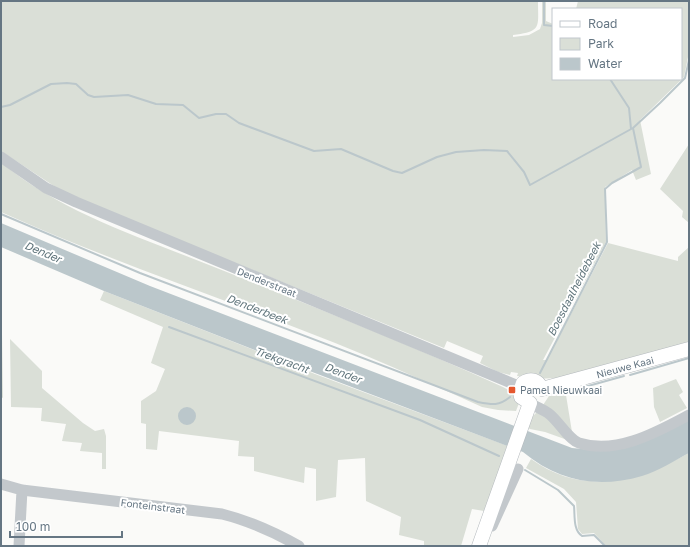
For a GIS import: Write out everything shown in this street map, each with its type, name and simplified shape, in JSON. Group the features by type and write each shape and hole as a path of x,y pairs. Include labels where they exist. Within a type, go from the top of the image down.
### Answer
{"main road":[{"name":"Nieuwe Kaai","path":"542,389 689,349"},
{"path":"532,380 537,381 542,389 540,399 530,403 521,397 521,387 524,383 532,380"},
{"path":"481,542 530,403"}],"street":[{"name":"Denderstraat","path":"1,157 46,188 76,202 521,387"},
{"path":"530,403 548,413 578,443 599,445 619,444 645,438 689,415"},
{"path":"481,542 490,530 518,469"},
{"name":"Fonteinstraat","path":"1,484 22,490 222,514 244,519 267,528 299,546"},
{"path":"19,546 22,490"}],"green space":[{"path":"1,1 538,1 538,23 534,30 513,35 513,37 529,35 540,29 542,23 542,1 546,1 546,21 552,24 552,80 681,80 640,120 651,174 636,180 632,170 605,187 606,242 543,360 547,360 608,243 678,261 678,257 689,247 689,343 568,377 530,378 517,376 518,373 511,372 510,375 498,372 480,363 483,356 447,341 444,348 66,194 1,151"},
{"path":"578,1 689,1 689,52 684,77 682,79 682,8 576,8"},
{"path":"689,144 689,223 682,217 683,211 660,189"},
{"path":"1,162 47,195 124,232 354,323 503,387 513,394 518,400 519,403 516,411 482,407 362,354 90,250 1,212"},
{"path":"104,291 315,374 508,446 484,511 472,509 461,546 424,546 424,541 399,535 401,517 366,501 365,458 338,460 336,497 316,501 316,469 305,467 304,483 254,471 254,457 238,456 239,441 159,431 157,450 146,449 146,424 141,423 141,401 156,391 165,369 151,363 163,327 100,300"},
{"path":"1,332 2,333 3,398 1,397"},
{"path":"10,339 42,371 42,388 83,423 95,431 104,429 106,436 106,469 102,469 102,453 80,451 82,443 62,441 66,424 41,421 42,408 11,407"},
{"path":"676,379 683,392 679,395 687,408 660,422 654,407 653,388"},
{"path":"566,395 572,432 543,405 549,396"},
{"path":"536,413 541,413 573,442 545,432 528,428 532,417"},
{"path":"689,453 689,546 606,546 594,533 582,534 578,529 576,502 564,489 526,468 531,459 551,471 571,478 590,481 610,481 649,471"}],"water":[{"name":"Dender","path":"1,223 150,286 572,448 603,451 689,420 689,453 666,466 642,476 625,480 594,482 564,476 536,462 523,452 104,291 1,247"},
{"path":"187,407 193,410 196,416 193,422 187,425 181,422 178,416 181,410"}],"waterway":[{"name":"Boesdaalheidebeek","path":"544,1 544,25 552,26"},
{"name":"Boesdaalheidebeek","path":"540,373 607,242 605,189 612,183 641,167 633,128 685,78 689,60"},
{"name":"Boesdaalheidebeek","path":"611,80 629,108 631,129"},
{"path":"1,107 10,105 51,84 76,84 88,95 94,97 128,95 156,104 183,105 199,118 216,114 226,114 239,123 314,151 341,149 393,171 402,173 437,157 456,152 484,150 507,151 524,172 530,185 633,128"},
{"name":"Denderbeek","path":"1,214 140,273 478,402 496,404 510,397"},
{"name":"Trekgracht","path":"169,327 420,420 499,456"},
{"path":"630,375 689,358"},
{"path":"570,391 624,376"},
{"name":"Trekgracht","path":"525,470 558,490 574,506 576,527 582,536 594,535 605,546"}],"place":[{"name":"Pamel Nieuwkaai","path":"512,390"}]}
